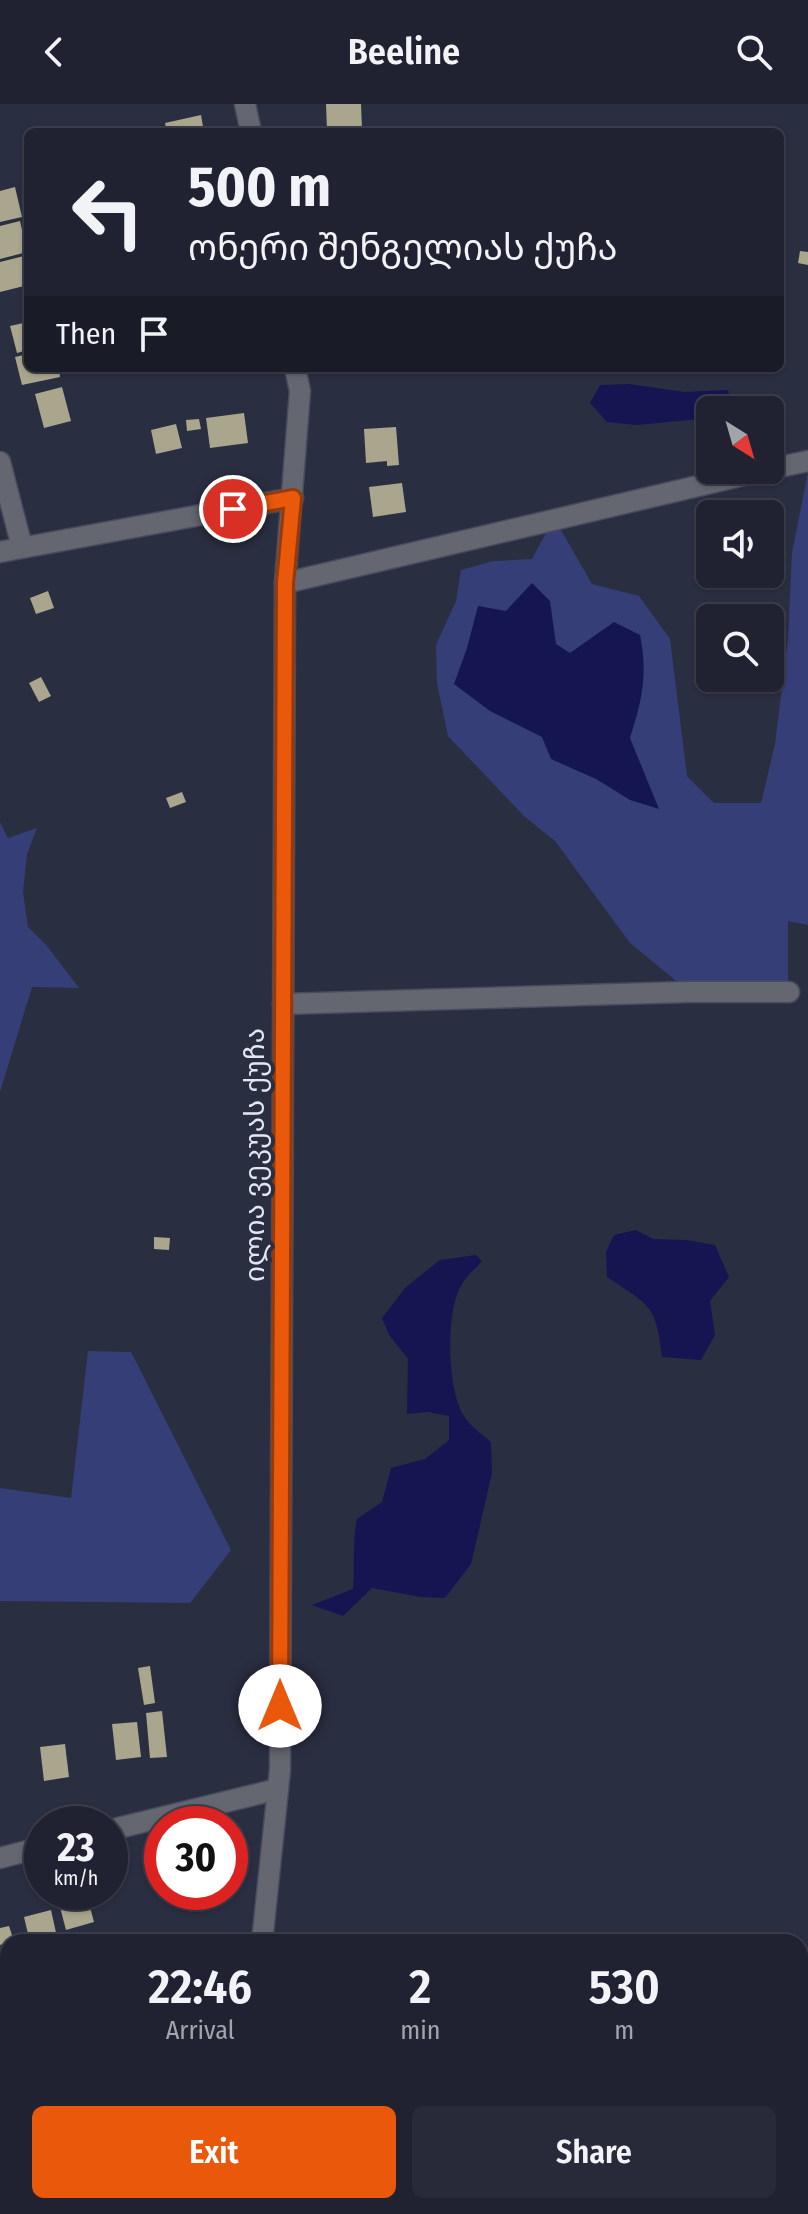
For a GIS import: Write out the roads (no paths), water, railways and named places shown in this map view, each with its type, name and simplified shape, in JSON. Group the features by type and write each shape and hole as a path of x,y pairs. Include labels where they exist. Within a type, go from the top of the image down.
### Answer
{"street":[{"path":"245,104 250,128"},
{"name":"ილია ვეკუას ქუჩა","path":"263,1934 278,1789 285,583 300,391 296,372"},
{"path":"784,466 808,461"},
{"path":"0,462 22,547"},
{"path":"285,583 708,484"},
{"path":"0,552 293,498"},
{"path":"283,1004 686,992 789,992"},
{"path":"128,1826 278,1789"},
{"path":"0,1858 24,1852"}]}
